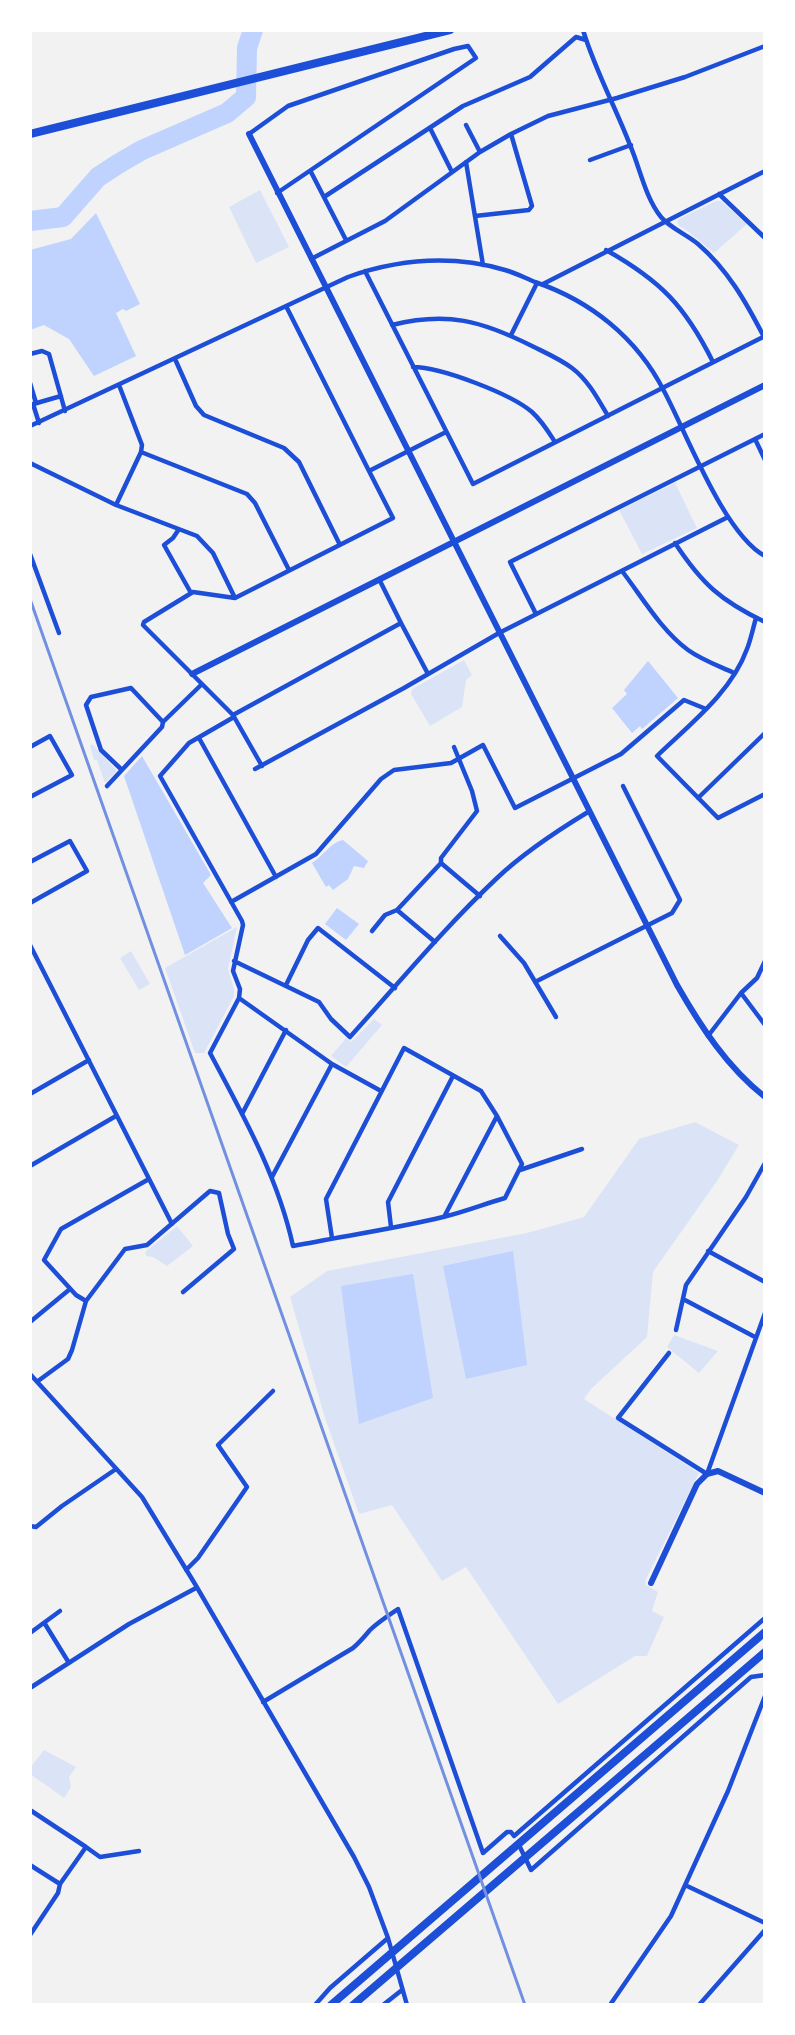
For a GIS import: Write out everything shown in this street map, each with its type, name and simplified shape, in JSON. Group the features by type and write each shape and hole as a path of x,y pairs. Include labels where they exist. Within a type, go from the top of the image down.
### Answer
{"highway":[{"path":"30,134 321,60 450,30"},
{"path":"331,2005 765,1632"},
{"path":"354,2005 765,1652"}],"street":[{"path":"365,271 472,483 764,337 744,299 717,262 659,215 646,188 631,145 605,91 583,30"},
{"path":"324,197 463,106 530,77 576,37 586,40"},
{"path":"277,194 476,58 468,45 288,106 249,134 277,194 677,985 708,1036 743,1077 765,1097"},
{"path":"310,259 402,211 480,152 548,116 685,76 765,46"},
{"path":"466,125 480,152"},
{"path":"430,128 452,172"},
{"path":"475,216 529,210 532,206 511,134"},
{"path":"590,160 631,145"},
{"path":"466,162 483,265"},
{"path":"511,336 540,283 765,171"},
{"path":"311,172 346,240"},
{"path":"719,194 765,238"},
{"path":"606,250 645,274 668,294 692,322 713,362"},
{"path":"30,426 325,287 365,271 413,262 438,261 483,265 540,283 585,305 619,330 645,359 663,388 728,517 741,537 753,549 765,556"},
{"path":"262,765 233,716 143,625 144,622 191,594 235,598 393,518 286,306"},
{"path":"392,325 421,319 453,319 482,325 511,336 573,369 585,380 608,416"},
{"path":"30,354 42,351 49,354 65,411"},
{"path":"175,359 196,406 204,415 284,448 294,457 340,545"},
{"path":"413,367 426,367 451,375 519,404 539,419 555,442"},
{"path":"30,384 39,423"},
{"path":"116,505 141,452 142,445 119,385"},
{"path":"192,674 765,386"},
{"path":"33,404 61,396"},
{"path":"369,471 446,432"},
{"path":"536,614 510,562 765,434"},
{"path":"755,439 765,459"},
{"path":"141,452 247,494 255,503 289,570"},
{"path":"31,465 116,505 197,536 208,546 235,598"},
{"path":"255,769 499,633 728,517"},
{"path":"179,530 164,544 191,594"},
{"path":"675,543 702,580 732,605 765,622"},
{"path":"30,554 59,633"},
{"path":"622,571 682,645 701,658 734,673"},
{"path":"379,579 428,674"},
{"path":"756,618 747,650 734,673 705,709 657,756 718,818 765,794"},
{"path":"332,1238 326,1199 404,1048 481,1091 522,1164 505,1198 444,1217 293,1246 286,1213 272,1177 210,1053 239,998 240,989 233,971 243,925 160,776 189,743 233,716 401,623"},
{"path":"107,786 162,727 163,722 202,684"},
{"path":"122,770 101,750 87,705 91,697 131,688 163,722"},
{"path":"231,902 307,860 323,848 387,774 394,770 451,763 483,745 515,808 621,754 684,700 705,709"},
{"path":"698,798 765,733"},
{"path":"30,747 50,736 72,775 30,798"},
{"path":"199,738 276,877"},
{"path":"372,931 385,915 397,910 441,863 441,858 477,811 454,747"},
{"path":"535,982 672,913 680,900 623,786"},
{"path":"234,961 319,1002 331,1019 350,1037 435,942 498,878 588,812"},
{"path":"30,862 70,841 87,871 30,903"},
{"path":"441,863 480,896"},
{"path":"397,910 435,942"},
{"path":"286,985 308,940 318,928 395,988"},
{"path":"500,936 524,963 556,1017"},
{"path":"30,945 172,1224"},
{"path":"708,1036 741,993 757,978 765,961"},
{"path":"741,993 765,1025"},
{"path":"239,998 332,1064 381,1091"},
{"path":"242,1114 286,1030"},
{"path":"30,1094 89,1060"},
{"path":"272,1177 332,1064"},
{"path":"391,1227 388,1202 453,1076"},
{"path":"30,1166 116,1116"},
{"path":"444,1217 497,1116"},
{"path":"519,1170 582,1149"},
{"path":"676,1330 686,1285 746,1197 765,1162"},
{"path":"86,1301 70,1289 44,1260 61,1229 149,1179"},
{"path":"38,1381 68,1359 86,1301 125,1249 147,1245 210,1191 219,1193 228,1234 234,1249 183,1292"},
{"path":"708,1251 765,1282"},
{"path":"30,1322 70,1289"},
{"path":"683,1299 755,1337"},
{"path":"651,1583 697,1484 707,1474 765,1313"},
{"path":"669,1353 618,1418 707,1474 718,1472 765,1492"},
{"path":"30,1374 142,1497 186,1570 354,1857 369,1887 388,1938 407,2005"},
{"path":"186,1570 198,1558 247,1486 219,1445 273,1391"},
{"path":"30,1526 36,1527 116,1469"},
{"path":"30,1689 129,1624 196,1588"},
{"path":"263,1702 353,1648 366,1637 370,1630 398,1609 483,1853 507,1832 511,1832 531,1870 751,1677 765,1675"},
{"path":"30,1633 60,1611"},
{"path":"514,1836 765,1617"},
{"path":"45,1623 69,1663"},
{"path":"610,2005 671,1916 728,1791 765,1696"},
{"path":"30,1810 100,1857 140,1851"},
{"path":"30,1935 58,1893 60,1884 86,1847"},
{"path":"30,1865 60,1884"},
{"path":"686,1886 765,1923"},
{"path":"699,2005 765,1930"},
{"path":"315,2005 330,1988 388,1938"},
{"path":"383,2005 402,1990"}],"shaded area":[{"path":"260,190 289,247 256,263 229,207"},
{"path":"716,201 721,201 747,224 714,253 677,222"},
{"path":"675,483 697,528 642,554 619,510"},
{"path":"464,660 472,675 466,680 462,707 430,726 411,694 412,689"},
{"path":"90,745 93,745 117,771 105,783 97,760 94,760"},
{"path":"237,927 228,969 234,996 204,1053 195,1053 165,968"},
{"path":"131,951 150,984 139,990 120,958"},
{"path":"374,1019 382,1025 346,1067 331,1056 346,1038 351,1042"},
{"path":"695,1122 739,1145 717,1181 653,1272 647,1337 591,1389 584,1399 699,1473 645,1581 646,1585 658,1592 652,1611 664,1617 647,1656 635,1656 558,1704 466,1567 442,1581 392,1505 359,1514 325,1418 290,1297 327,1271 527,1233 584,1217 639,1139"},
{"path":"177,1226 193,1246 167,1266 153,1257 146,1256 145,1252"},
{"path":"674,1335 718,1351 699,1373 667,1347"},
{"path":"44,1750 76,1767 69,1777 71,1787 64,1798 30,1774 30,1768"}],"water":[{"path":"96,213 140,304 116,313 136,356 94,376 69,339 44,325 30,330 30,250 71,239"},
{"path":"648,661 678,698 642,729 640,726 632,733 612,708 627,694 624,690"},
{"path":"142,756 211,875 203,883 232,928 185,955 124,776"},
{"path":"343,840 368,861 364,868 354,866 348,879 333,890 329,885 326,887 312,863 335,843"},
{"path":"337,908 359,924 346,940 325,924"},
{"path":"513,1251 527,1365 466,1379 443,1266"},
{"path":"413,1274 433,1398 359,1424 341,1286"}],"waterway":[{"path":"30,221 63,217 98,177 142,150 227,113 246,97 247,48 253,30"}],"railway":[{"path":"30,599 525,2005"}]}
